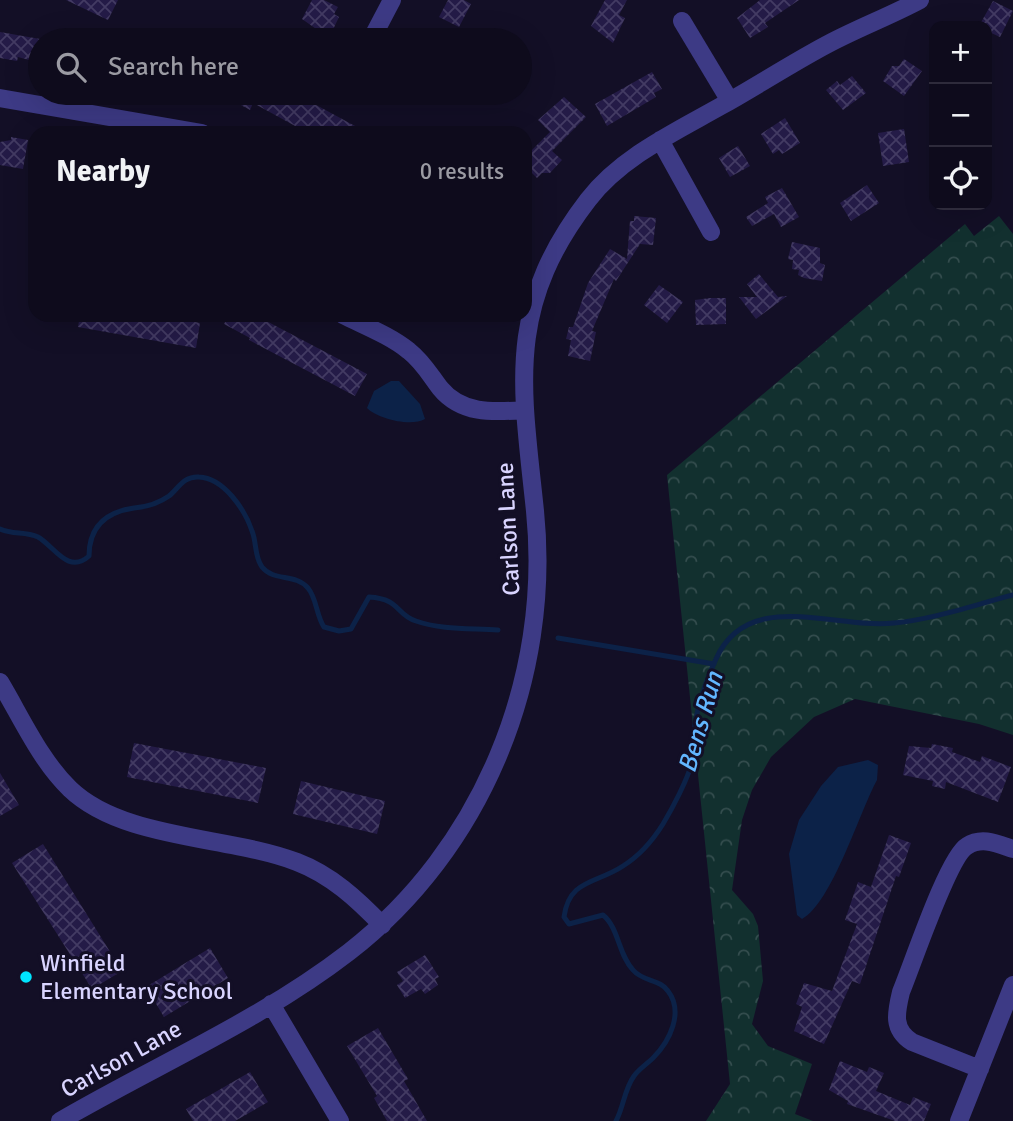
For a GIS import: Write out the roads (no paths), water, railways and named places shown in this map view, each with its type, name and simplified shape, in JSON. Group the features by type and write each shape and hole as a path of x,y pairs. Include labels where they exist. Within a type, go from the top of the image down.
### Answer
{"street":[{"path":"377,28 392,0"},
{"name":"Carlson Lane","path":"533,276 591,196 622,166 660,140 824,46 920,0"},
{"path":"682,21 730,101"},
{"path":"0,97 28,102"},
{"path":"45,105 163,126"},
{"path":"660,140 711,232"},
{"path":"356,322 408,349 441,389 461,405 488,412 524,410"},
{"name":"Carlson Lane","path":"62,1120 271,1004 330,966 382,925 419,885 454,838 481,793 503,747 520,694 535,616 538,555 524,410 524,348 527,322"},
{"path":"0,682 49,765 70,789 93,806 122,820 296,861 326,876 350,893 382,925"},
{"path":"980,1069 912,1042 902,1035 895,1015 901,992 956,855 977,841 991,841 1013,849"},
{"path":"959,1121 1013,985"},
{"path":"271,1004 336,1120"}],"water":[{"path":"391,381 399,381 420,404 425,419 412,422 395,421 367,408 374,391"},
{"path":"868,760 878,765 877,780 834,877 813,910 802,919 797,915 789,854 799,820 821,786 838,767"}],"waterway":[{"path":"0,529 38,537 68,561 81,561 89,556 92,536 107,517 161,501 189,478 199,477 217,483 232,496 249,523 262,567 272,575 303,583 313,597 324,627 339,631 351,629 369,597 387,601 409,618 426,624 498,630"},
{"name":"Bens Run","path":"616,1121 631,1081 659,1051 669,1035 675,1017 673,999 665,987 633,970 612,927 603,915 569,924 564,917 567,905 578,889 613,872 635,857 663,824 690,769 694,753 696,717 706,683 716,659 730,637 749,624 771,618 894,623 939,615 1013,595"},
{"path":"558,638 714,664"}],"place":[{"name":"Winfield Elementary School","path":"26,977"}]}
